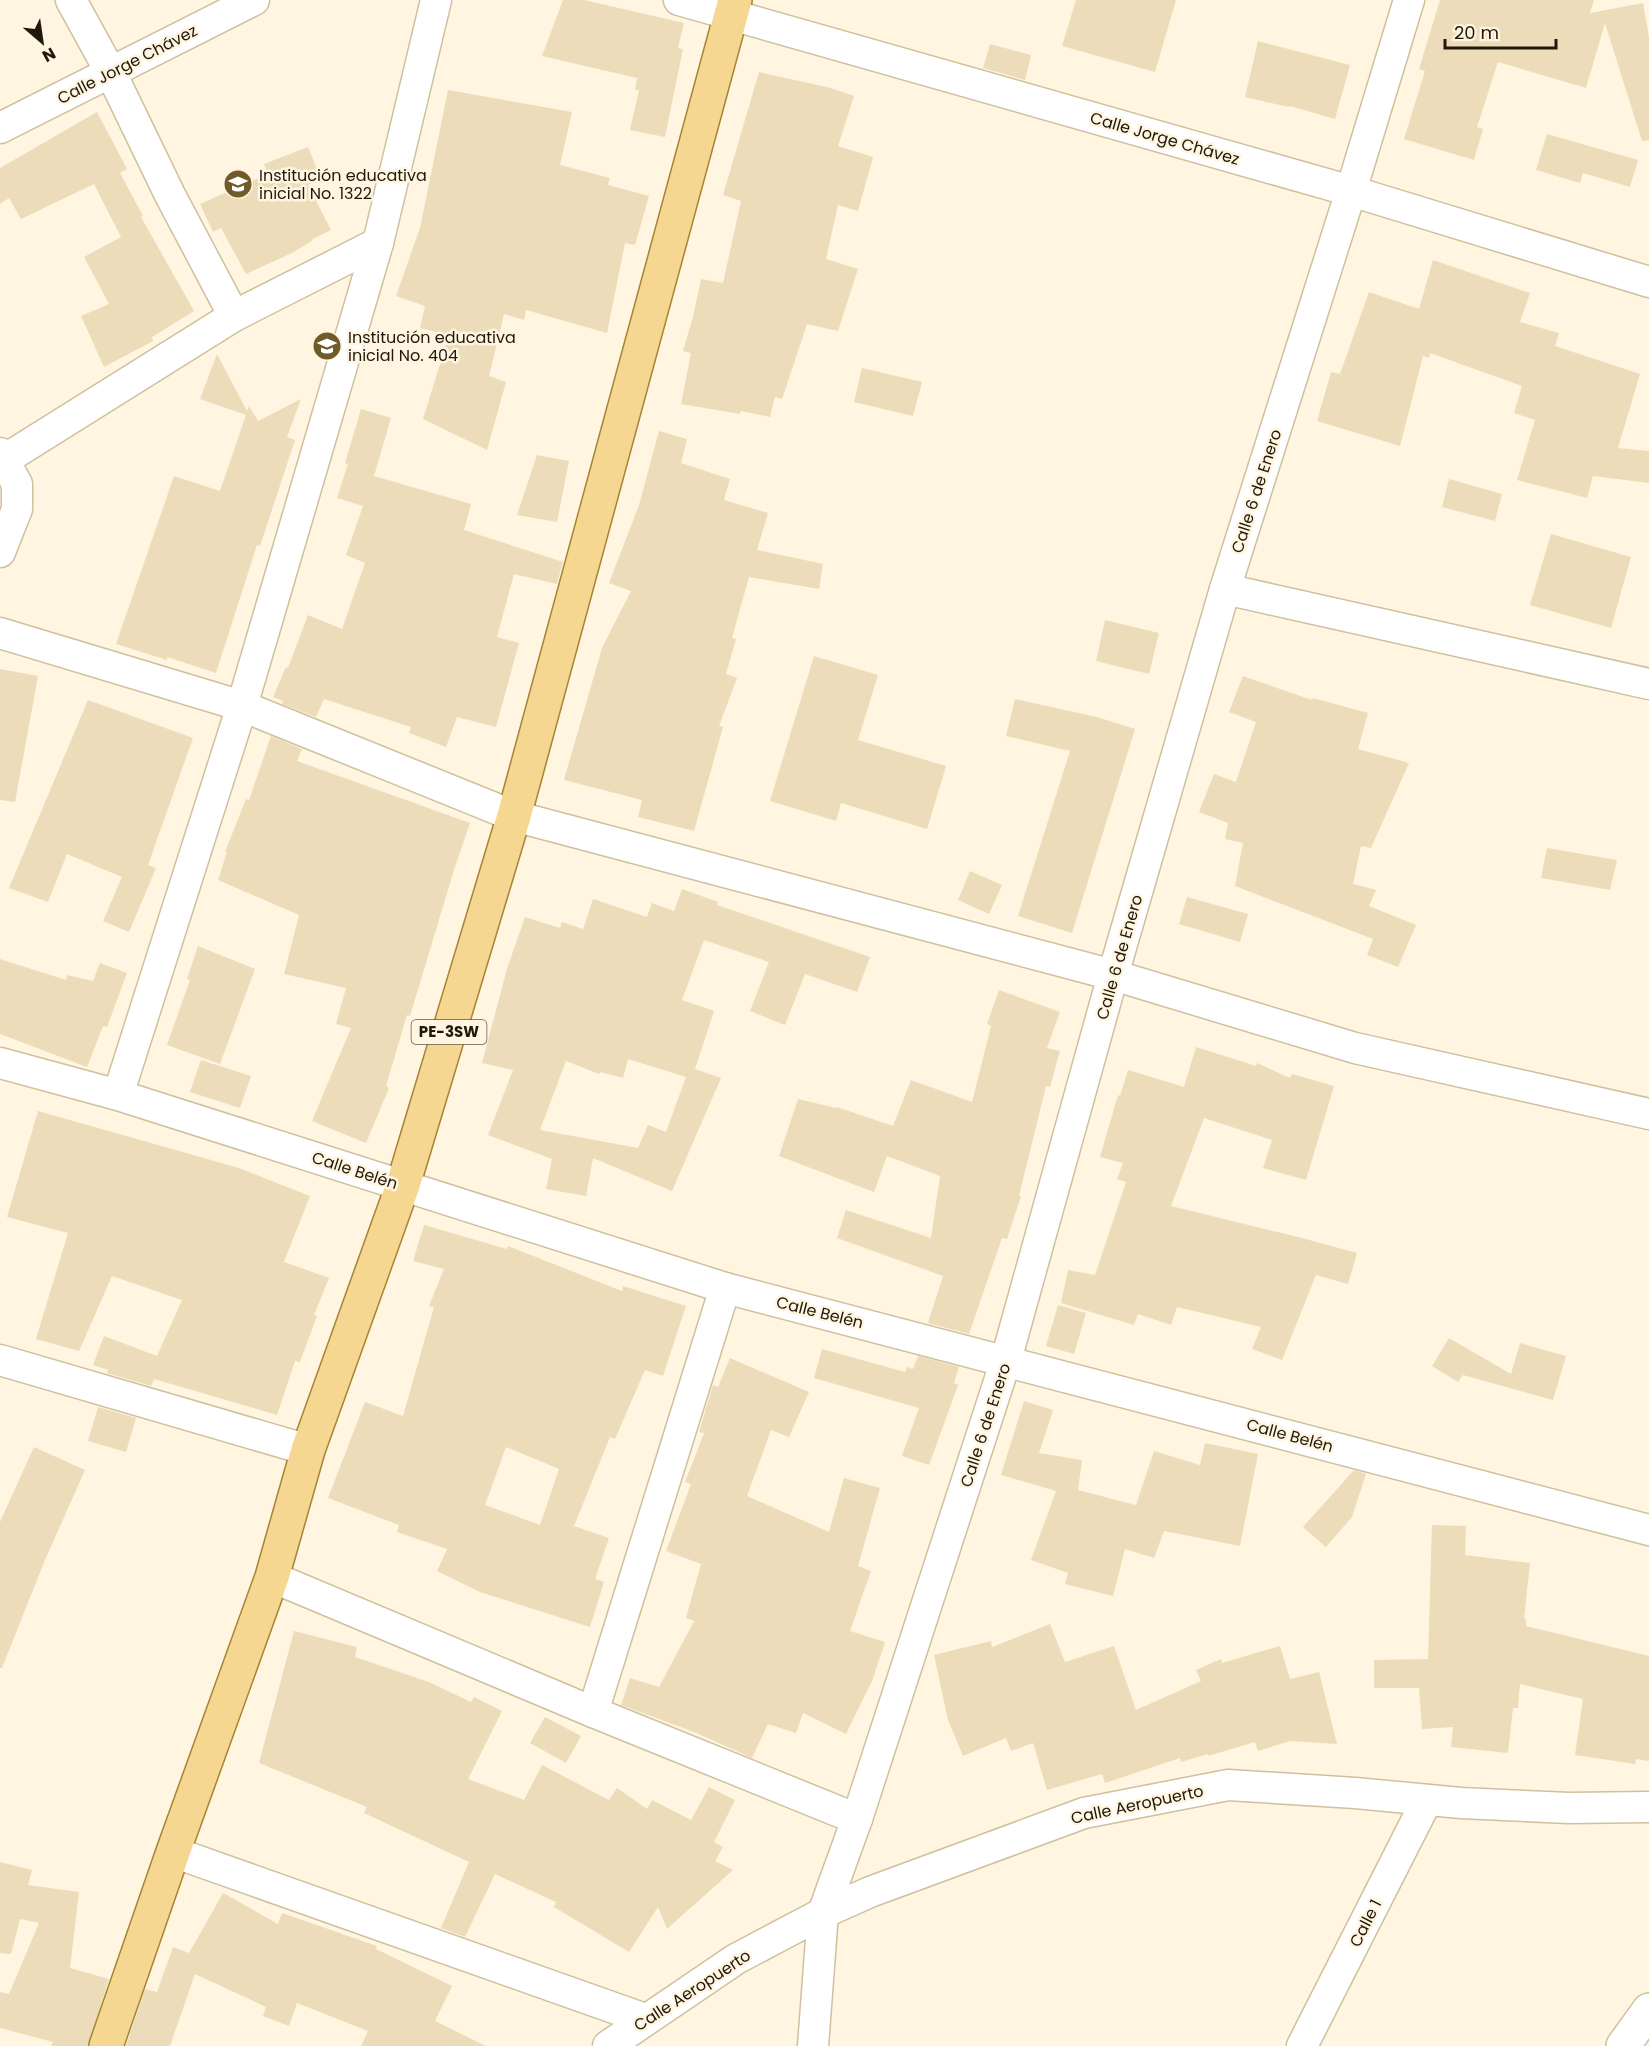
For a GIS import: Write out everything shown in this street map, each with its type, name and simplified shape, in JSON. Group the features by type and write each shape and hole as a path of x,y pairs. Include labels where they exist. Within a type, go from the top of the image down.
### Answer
{"main road":[{"name":"PE-3SW","path":"106,2046 272,1577 308,1450 403,1185 514,816 733,7"}],"street":[{"path":"71,0 111,73 170,195 234,316"},
{"name":"Calle Jorge Chávez","path":"0,128 254,0"},
{"path":"118,1095 242,706 378,243 436,0"},
{"name":"Calle Jorge Chávez","path":"679,0 733,7 1649,282"},
{"name":"Calle 6 de Enero","path":"813,2046 823,1913 857,1819 1006,1360 1113,975 1225,589 1409,0"},
{"path":"0,552 17,509 17,484 2,457 234,316 378,243"},
{"path":"1225,589 1649,684"},
{"path":"0,633 242,706 514,816 1113,975 1355,1048 1649,1114"},
{"name":"Calle Belén","path":"0,1063 118,1095 725,1288 1649,1530"},
{"path":"593,1712 725,1288"},
{"path":"0,1360 308,1450"},
{"path":"272,1577 593,1712 857,1819"},
{"name":"Calle Aeropuerto","path":"608,2046 736,1959 823,1913 870,1892 1084,1813 1228,1785 1461,1803 1569,1808 1649,1807"},
{"name":"Calle 1","path":"1302,2046 1427,1800"},
{"path":"173,1852 645,2019"},
{"path":"1623,2046 1649,2010"}],"building":[{"path":"563,0 584,0 684,23 678,48 683,49 665,137 630,130 639,90 635,90 637,78 542,56"},
{"path":"1076,0 1176,0 1155,72 1062,46"},
{"path":"1440,0 1594,0 1590,13 1643,3 1649,37 1649,140 1642,141 1605,23 1586,88 1498,62 1477,127 1483,129 1474,160 1404,139 1425,71 1419,69"},
{"path":"1258,41 1350,65 1335,119 1290,106 1245,97"},
{"path":"990,44 1031,55 1025,80 983,68"},
{"path":"759,72 831,88 854,96 838,146 873,157 858,211 838,205 826,259 858,269 838,331 807,324 782,399 775,397 770,417 681,404 691,353 683,351 701,279 723,283 741,201 723,195"},
{"path":"448,90 572,112 560,165 610,178 608,185 649,196 635,245 625,243 607,333 526,310 524,320 504,314 489,376 506,382 487,450 423,419 449,335 420,328 425,306 396,296 420,228"},
{"path":"97,112 127,169 120,173 143,216 141,217 194,311 152,337 153,341 104,367 81,316 109,304 84,257 121,237 94,184 21,219 9,198 0,204 0,168"},
{"path":"1547,134 1638,160 1630,187 1583,173 1580,183 1536,170"},
{"path":"308,147 321,179 308,185 331,230 292,253 246,274 221,228 213,232 200,204 268,174 264,164"},
{"path":"1433,260 1530,293 1520,322 1559,333 1555,346 1640,374 1618,448 1649,451 1649,483 1593,476 1587,498 1517,480 1535,420 1514,413 1522,386 1430,353 1429,358 1423,356 1400,446 1317,421 1331,372 1340,374 1369,292 1419,309"},
{"path":"217,354 247,411 249,406 258,421 301,399 287,437 295,440 260,546 257,545 216,673 116,644 174,476 220,491 246,415 200,399"},
{"path":"862,368 922,382 913,416 854,402"},
{"path":"361,409 391,418 374,476 471,504 464,530 563,562 557,584 514,574 497,637 519,643 496,727 457,717 446,747 409,733 411,727 324,699 316,717 282,704 283,701 273,697 286,667 288,668 308,615 342,629 365,563 346,555 363,506 337,498"},
{"path":"659,431 687,439 681,463 730,479 724,500 768,513 757,550 823,564 819,589 749,577 732,638 736,639 726,674 737,678 719,726 723,727 694,831 638,817 642,800 564,780 602,648 631,591 609,583 639,505"},
{"path":"537,455 569,461 557,522 517,515"},
{"path":"1449,479 1502,494 1495,521 1442,507"},
{"path":"1551,534 1631,557 1611,628 1530,605"},
{"path":"1105,620 1159,633 1149,674 1096,661"},
{"path":"814,656 878,675 858,740 946,766 927,829 841,803 836,821 770,801"},
{"path":"0,669 38,676 15,802 0,800"},
{"path":"1243,676 1312,700 1313,698 1368,713 1358,749 1409,763 1371,848 1361,846 1353,884 1376,890 1369,906 1416,925 1398,967 1367,955 1373,939 1235,886 1243,843 1225,839 1228,823 1199,812 1214,774 1236,782 1256,722 1229,712"},
{"path":"1015,699 1097,717 1135,729 1072,933 1018,916 1070,751 1006,736"},
{"path":"88,700 193,738 148,865 156,868 129,932 103,921 122,877 67,854 48,902 9,888"},
{"path":"271,736 302,749 297,761 470,823 410,1016 407,1015 386,1086 389,1088 366,1143 312,1121 351,1028 336,1024 346,988 284,974 299,915 218,880 227,852 225,852 246,799 249,800"},
{"path":"1547,848 1617,860 1610,890 1541,878"},
{"path":"970,871 1002,885 989,914 958,900"},
{"path":"682,889 718,902 717,905 870,957 857,992 805,974 785,1025 750,1011 769,962 704,940 682,1000 714,1011 695,1069 721,1078 672,1191 593,1158 586,1196 546,1189 552,1159 488,1135 513,1070 482,1063 507,969 525,917 560,928 562,922 583,929 593,899 647,917 652,903 674,911","holes":["628,1059 686,1077 666,1132 648,1125 638,1148 540,1130 566,1061 599,1074 600,1072 623,1078"]},
{"path":"1187,897 1248,914 1240,942 1179,924"},
{"path":"198,946 255,969 220,1064 167,1045 190,980 187,979"},
{"path":"0,959 66,980 67,975 93,981 100,963 127,973 107,1027 103,1026 87,1067 0,1034"},
{"path":"999,990 1060,1012 1047,1048 1060,1051 1050,1087 1046,1086 1019,1196 1021,1196 1007,1239 1002,1238 969,1334 928,1323 943,1276 837,1238 846,1210 931,1238 940,1176 887,1156 874,1192 779,1156 798,1099 837,1107 893,1126 911,1080 972,1102 991,1026 987,1024"},
{"path":"1196,1047 1256,1066 1257,1063 1290,1078 1292,1074 1334,1086 1306,1180 1263,1168 1272,1140 1204,1118 1171,1206 1357,1253 1348,1284 1316,1275 1282,1360 1252,1349 1261,1327 1177,1307 1171,1325 1138,1314 1134,1325 1061,1303 1068,1270 1095,1275 1126,1182 1117,1179 1123,1163 1100,1157 1118,1095 1120,1096 1128,1070 1184,1087"},
{"path":"201,1060 251,1076 240,1108 190,1092"},
{"path":"38,1111 239,1168 310,1196 284,1262 329,1278 314,1315 317,1316 300,1362 295,1361 277,1415 154,1379 151,1386 107,1373 108,1370 93,1365 104,1336 157,1356 182,1300 112,1276 79,1351 36,1339 68,1233 7,1217"},
{"path":"424,1225 507,1249 508,1246 622,1291 623,1286 686,1306 663,1376 645,1370 615,1439 610,1437 574,1526 609,1538 595,1579 604,1582 590,1627 480,1592 437,1571 447,1549 397,1532 399,1525 328,1498 365,1402 403,1416 434,1307 429,1306 444,1269 413,1261","holes":["506,1447 559,1469 540,1525 485,1505"]},
{"path":"1058,1305 1086,1313 1074,1354 1046,1346"},
{"path":"1449,1338 1511,1374 1520,1343 1566,1356 1553,1400 1463,1375 1458,1382 1432,1366"},
{"path":"822,1349 905,1372 907,1367 913,1369 918,1356 959,1367 954,1383 958,1385 929,1465 902,1456 919,1408 814,1378"},
{"path":"730,1358 809,1392 789,1437 771,1430 747,1496 829,1532 844,1478 880,1488 858,1566 871,1571 850,1631 885,1642 872,1681 846,1734 803,1713 796,1733 768,1724 752,1758 694,1732 621,1705 630,1678 659,1687 694,1621 686,1618 701,1564 666,1551 691,1484 685,1482 704,1433 699,1432 713,1385 718,1387"},
{"path":"1024,1401 1053,1410 1039,1453 1082,1460 1078,1490 1136,1505 1154,1451 1200,1465 1205,1443 1258,1454 1240,1546 1164,1531 1154,1558 1125,1549 1113,1596 1065,1584 1068,1573 1031,1560 1056,1491 1001,1475"},
{"path":"98,1407 136,1418 126,1452 88,1441"},
{"path":"34,1447 85,1470 45,1560 2,1668 0,1668 0,1522"},
{"path":"1354,1470 1366,1474 1352,1517 1326,1547 1303,1527"},
{"path":"1432,1525 1466,1526 1465,1555 1530,1563 1524,1619 1526,1619 1526,1626 1649,1656 1649,1761 1636,1759 1635,1764 1575,1755 1583,1699 1520,1684 1518,1708 1513,1708 1508,1753 1451,1747 1453,1727 1422,1729 1419,1688 1374,1688 1374,1660 1428,1659"},
{"path":"1050,1624 1065,1662 1114,1646 1136,1710 1201,1681 1196,1670 1221,1659 1222,1663 1280,1646 1290,1679 1319,1672 1337,1744 1290,1741 1258,1751 1255,1742 1181,1762 1180,1758 1105,1783 1102,1774 1047,1790 1033,1743 1011,1751 1006,1738 963,1756 948,1720 934,1655 991,1641 992,1647"},
{"path":"294,1631 357,1647 355,1657 429,1682 471,1702 474,1697 502,1711 468,1779 524,1800 542,1765 609,1800 617,1788 647,1809 652,1800 691,1820 709,1787 735,1800 714,1842 723,1847 715,1861 733,1870 667,1929 658,1907 629,1952 554,1907 556,1902 495,1874 465,1937 441,1928 469,1862 364,1813 367,1807 259,1763"},
{"path":"545,1717 581,1736 566,1763 530,1743"},
{"path":"0,1862 32,1870 28,1885 79,1892 70,1968 109,1979 88,2046 51,2046 53,2042 0,2028 0,1992 9,1994 39,1923 20,1919 11,1954 0,1953"},
{"path":"223,1893 278,1924 282,1913 377,1946 376,1949 452,1986 435,2021 486,2046 361,2046 368,2031 297,2003 289,2026 263,2016 266,2007 195,1974 170,2046 126,2046 145,1989 157,1992 173,1947 189,1953"}],"place":[{"name":"Institución educativa inicial No. 1322","path":"238,184"},
{"name":"Institución educativa inicial No. 404","path":"327,346"}]}
